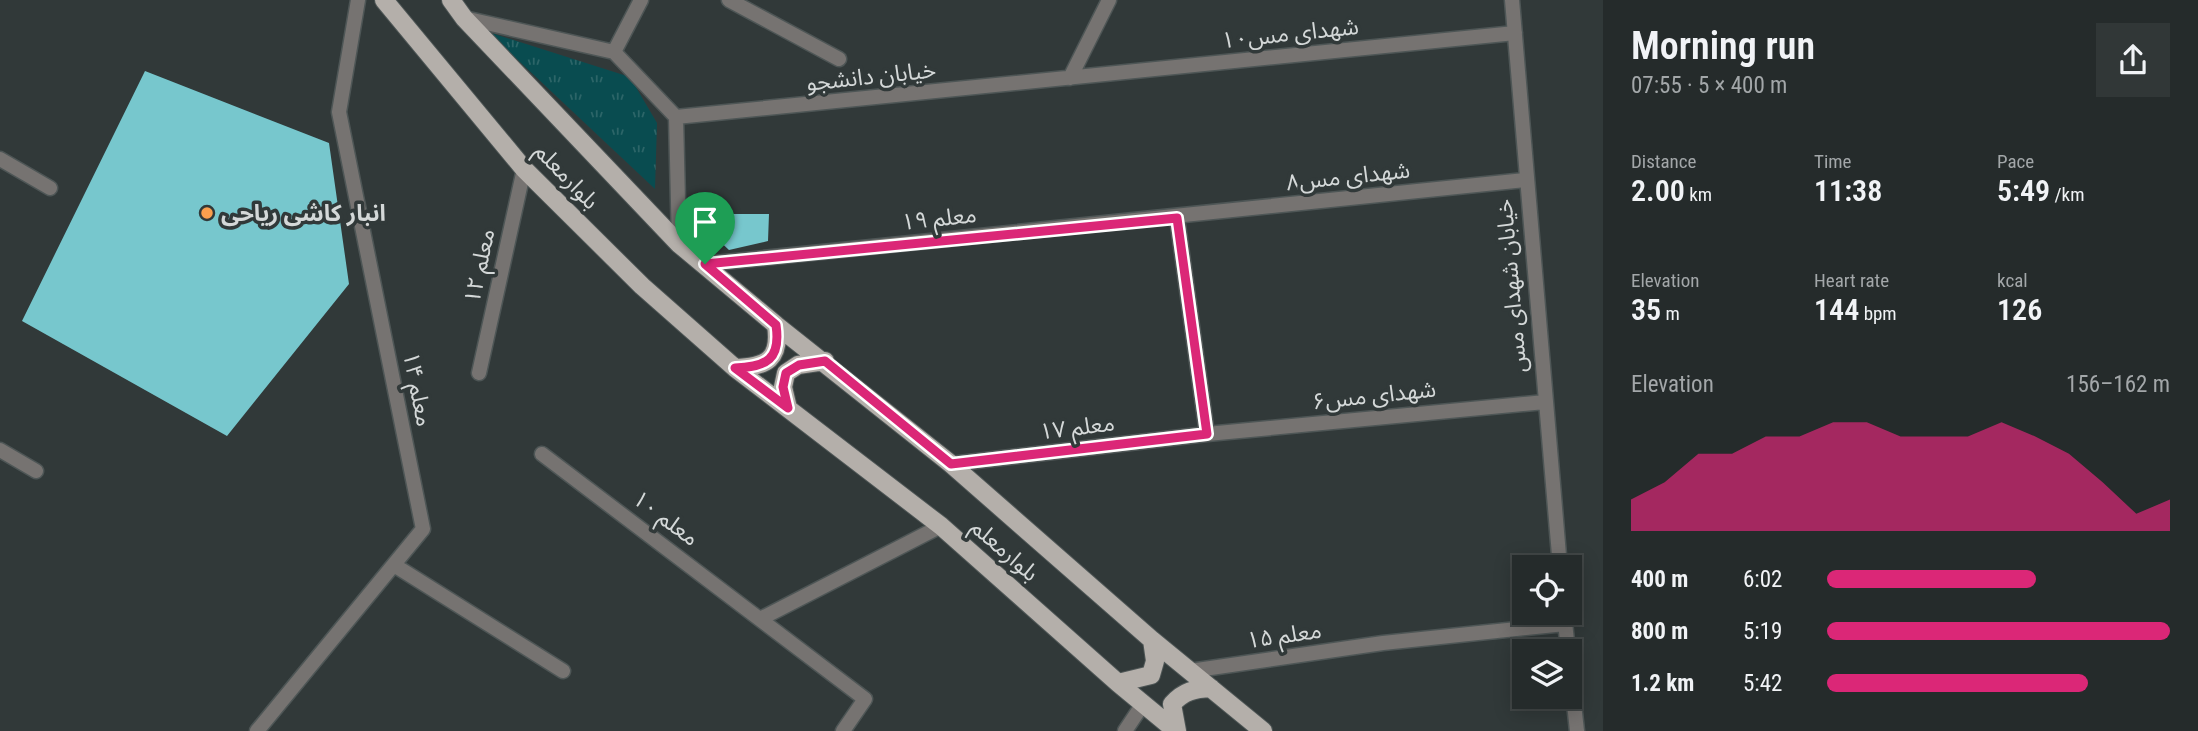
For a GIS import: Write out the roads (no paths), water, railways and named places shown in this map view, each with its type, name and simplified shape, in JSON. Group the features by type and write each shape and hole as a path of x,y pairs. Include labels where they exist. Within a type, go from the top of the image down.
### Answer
{"main road":[{"name":"بلوارمعلم","path":"384,0 524,169 642,286 735,368 941,526 1176,731"},
{"name":"بلوارمعلم","path":"451,0 464,18 679,244 951,464 1152,640 1263,731"},
{"path":"735,368 757,367 768,361 779,344 776,325"},
{"path":"788,408 783,387 786,373 799,365 825,361"},
{"path":"1118,683 1151,675 1155,661 1152,640"},
{"name":"بلوارمعلم","path":"1176,731 1172,704 1181,694 1194,689 1211,688"}],"street":[{"name":"معلم ۱۴","path":"257,731 423,529 339,112 358,0"},
{"path":"614,52 642,0"},
{"path":"729,0 839,59"},
{"path":"1070,78 1109,0"},
{"name":"خیابان شهدای مس","path":"1512,0 1525,180 1559,555"},
{"path":"464,18 614,52 676,117 679,244"},
{"name":"شهدای مس۱۰","path":"1070,78 1515,33"},
{"name":"خیابان دانشجو","path":"676,117 1070,78"},
{"path":"0,159 50,188"},
{"name":"معلم ۱۲","path":"479,373 524,169"},
{"name":"شهدای مس۸","path":"1177,218 1525,180"},
{"path":"1177,218 1207,434"},
{"name":"معلم ۱۹","path":"705,264 1177,218"},
{"name":"شهدای مس۶","path":"1207,434 1545,402"},
{"name":"معلم ۱۷","path":"951,464 1207,434"},
{"path":"0,450 36,471"},
{"name":"معلم ۱۰","path":"542,454 762,618 865,699 843,731"},
{"path":"762,618 941,526"},
{"path":"394,565 563,671"},
{"name":"معلم ۱۵","path":"1190,671 1513,625"},
{"path":"1125,731 1143,704"},
{"path":"1575,709 1577,731"}],"place":[{"name":"انبار کاشی ریاحی","path":"207,213"}]}
